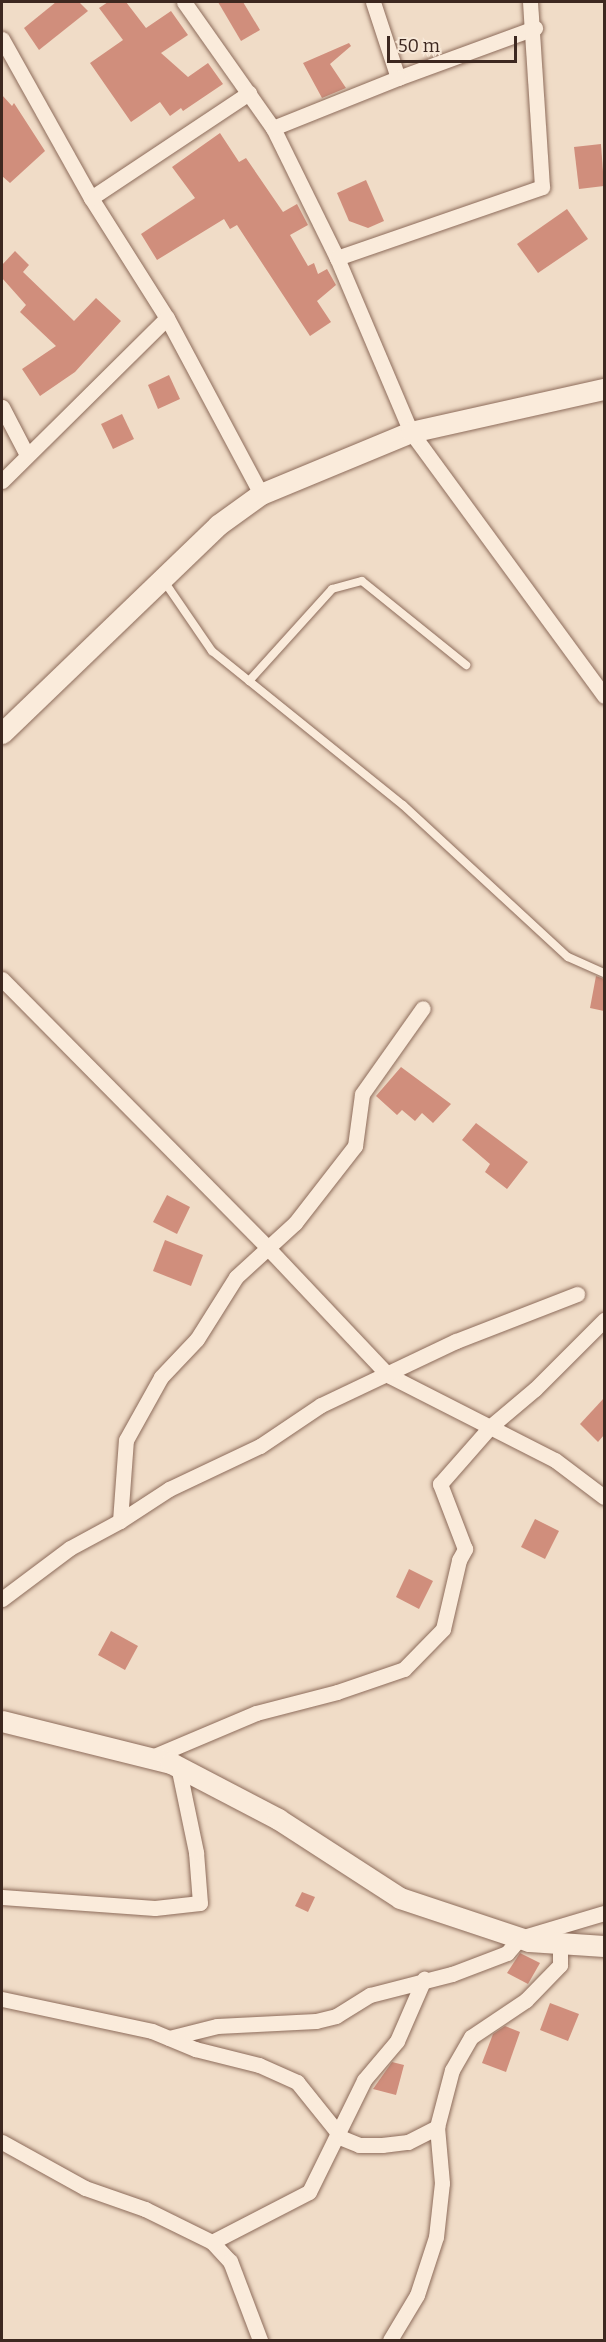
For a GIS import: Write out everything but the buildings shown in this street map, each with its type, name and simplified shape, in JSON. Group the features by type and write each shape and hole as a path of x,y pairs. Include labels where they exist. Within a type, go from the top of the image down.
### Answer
{"street":[{"path":"184,2 273,128 337,258 411,432 604,696"},
{"path":"373,2 398,78"},
{"path":"337,258 542,187 535,28 530,2"},
{"path":"273,128 398,78 535,28"},
{"path":"2,39 92,198 167,318 261,494"},
{"path":"92,198 249,93"},
{"path":"2,481 167,318"},
{"path":"2,733 164,581 218,525 261,494 411,432 604,389"},
{"path":"2,407 27,455"},
{"path":"2,979 268,1248 388,1375 555,1460 604,1497"},
{"path":"120,1521 126,1440 161,1377 197,1339 236,1277 295,1223 355,1146 362,1094 423,1008"},
{"path":"2,1599 69,1548 120,1521 169,1489 260,1446 321,1405 456,1341 577,1293"},
{"path":"152,1757 256,1713 337,1692 404,1669 443,1629 459,1560 465,1550 440,1484 491,1426 535,1389 604,1320"},
{"path":"2,1720 152,1757 178,1766 278,1819 400,1898 520,1938 604,1946"},
{"path":"2,1897 155,1908 200,1904 196,1852 178,1766"},
{"path":"169,2038 217,2026 316,2021 336,2016 370,1995 424,1979 452,1974 507,1953 520,1938 604,1913"},
{"path":"390,2340 417,2295 436,2237 442,2183 437,2127 452,2070 471,2037 526,2000 560,1965 560,1943"},
{"path":"212,2242 309,2192 364,2080 397,2041 424,1979"},
{"path":"2,1999 152,2031 195,2049 259,2065 297,2082 339,2133 358,2145 408,2142 437,2127"},
{"path":"2,2142 85,2188 145,2209 212,2242 230,2261 260,2340"}],"lane":[{"path":"164,581 212,651 403,805 568,957 604,973"},
{"path":"249,681 332,589 362,581 466,665"}]}
